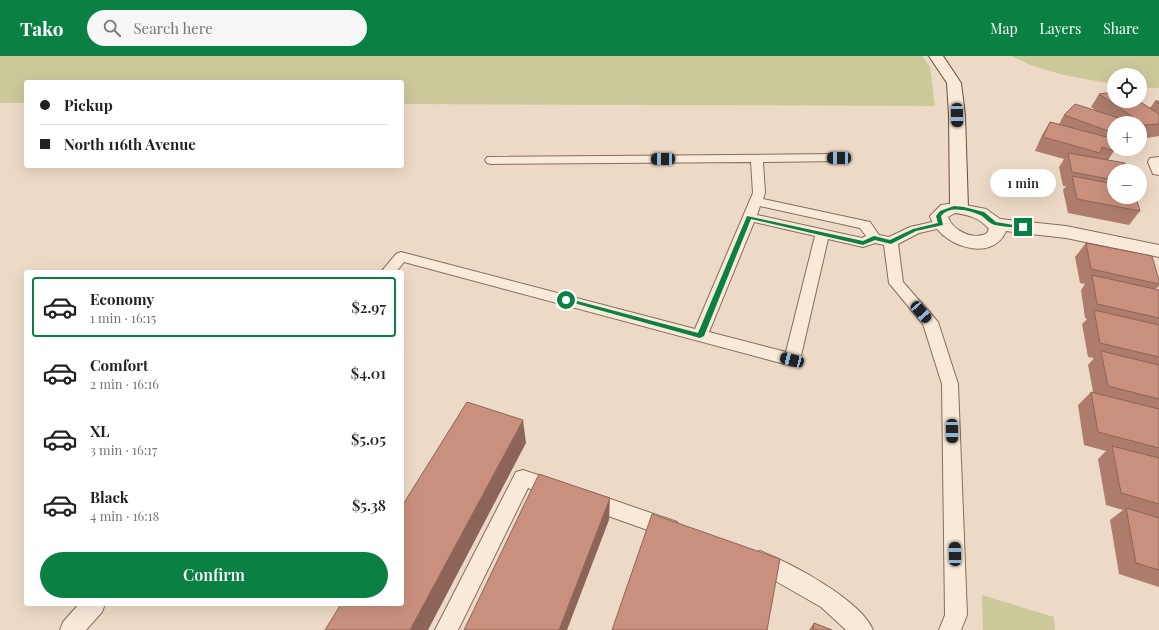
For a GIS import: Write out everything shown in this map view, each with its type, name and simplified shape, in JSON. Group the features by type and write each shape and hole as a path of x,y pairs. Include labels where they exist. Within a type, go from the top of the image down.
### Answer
{"street":[{"path":"936,56 954,83 957,115 959,208"},
{"path":"959,208 982,214 995,224 998,230 997,235 993,239 977,242 957,238 948,233 941,224 939,216 947,209 959,208"},
{"path":"995,224 1066,232 1159,251"}],"lane":[{"path":"700,336 759,193 757,158"},
{"path":"491,160 839,158"},
{"path":"756,201 865,225 882,240 896,283 930,322 950,384 956,615 950,630"},
{"path":"749,217 863,243 882,240 941,224"},
{"path":"390,270 402,257 792,360 822,234"},
{"path":"446,630 523,478 686,535"},
{"path":"745,556 767,563 829,599 862,630"},
{"path":"71,630 92,606"}],"shaded area":[{"path":"0,56 922,56 930,67 935,106 404,104 404,80 24,80 24,103 0,103"},
{"path":"1012,56 1159,56 1159,88 1147,88 1147,68 1107,68 1107,83 1048,71"},
{"path":"982,595 1054,617 1055,630 983,630"}],"building":[{"path":"1107,93 1107,99 1099,94"},
{"path":"1075,104 1112,116 1107,116 1107,130 1064,115"},
{"path":"1147,106 1159,114 1159,124 1147,125 1147,116 1132,116 1120,108 1147,108"},
{"path":"1050,122 1107,137 1107,149 1102,147 1100,153 1043,137"},
{"path":"1068,153 1125,164 1107,164 1107,179 1072,172"},
{"path":"1072,176 1107,183 1107,204 1138,204 1140,211 1077,199"},
{"path":"1086,243 1152,256 1159,284 1091,269"},
{"path":"1092,275 1159,290 1159,318 1097,304"},
{"path":"1094,310 1159,325 1159,357 1100,343"},
{"path":"1101,351 1159,365 1159,399 1108,386"},
{"path":"1091,392 1159,409 1159,448 1098,432"},
{"path":"467,402 523,420 410,630 325,630 340,606 404,606 404,503"},
{"path":"1112,446 1159,458 1159,504 1121,493"},
{"path":"539,474 610,498 559,630 464,630"},
{"path":"1126,508 1159,518 1159,570 1136,563"},
{"path":"652,514 780,559 767,630 612,630"},
{"path":"814,623 832,630 813,630"}],"route":[{"path":"566,300 700,336 749,217 863,243 874,238 891,242 915,230 941,224 939,222 939,216 942,212 947,209 954,208 973,210 989,218 995,224 1023,227"}]}
